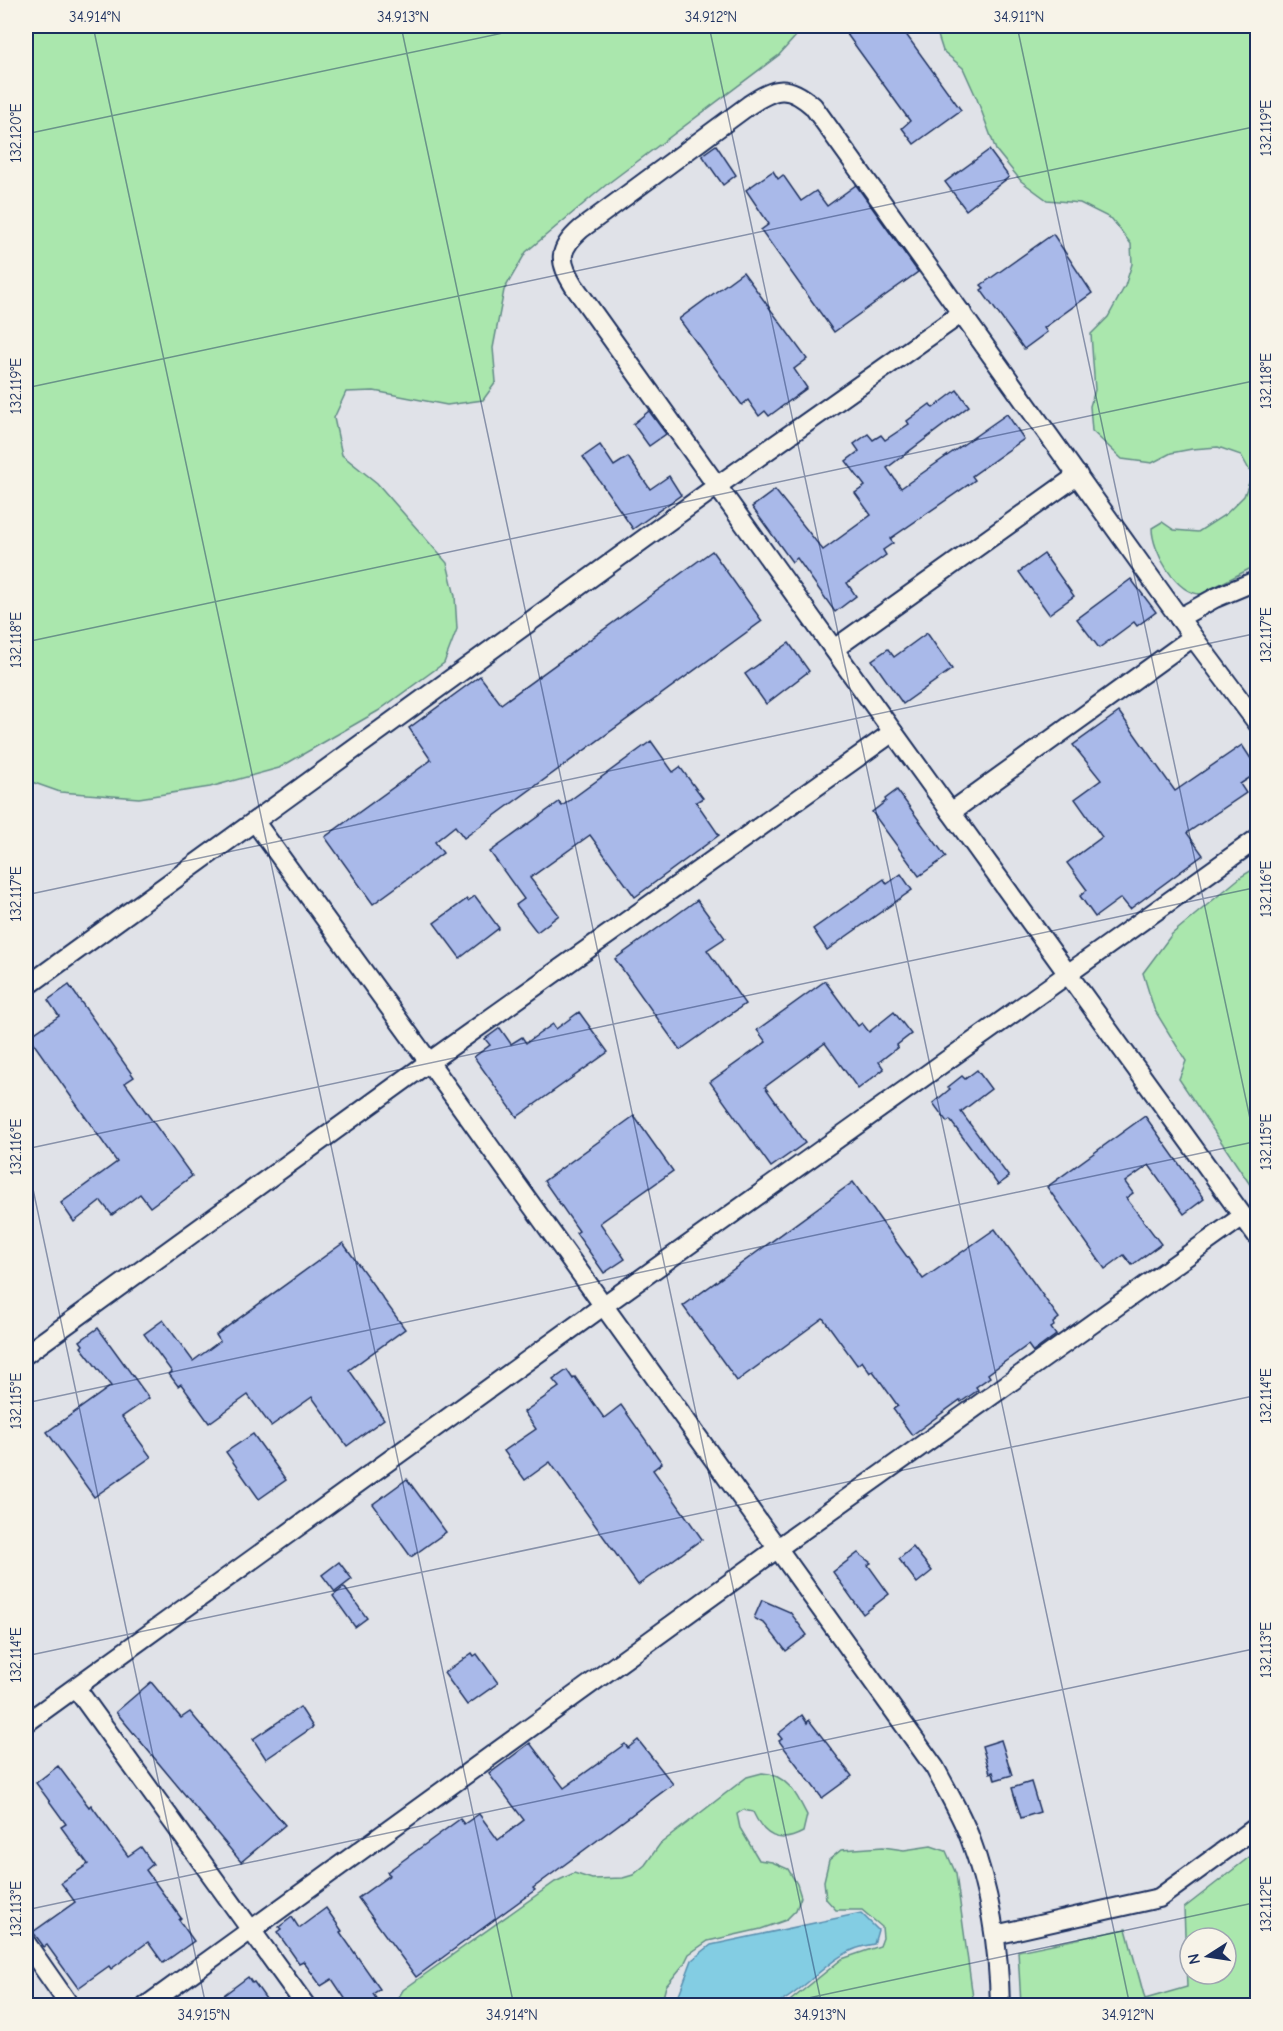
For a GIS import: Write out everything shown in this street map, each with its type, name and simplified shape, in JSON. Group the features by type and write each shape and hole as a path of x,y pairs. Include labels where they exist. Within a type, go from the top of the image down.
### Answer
{"street":[{"path":"1257,724 813,106 796,92 785,90 773,92 749,105 580,229 566,243 562,252 562,265 574,286 1257,1236"},
{"path":"26,987 717,486 962,313"},
{"path":"834,649 1078,475"},
{"path":"1179,618 1215,598 1257,580"},
{"path":"951,812 1193,637"},
{"path":"26,1354 429,1062 893,732"},
{"path":"255,822 935,1768 970,1837 984,1883 994,1935 1000,2006"},
{"path":"26,1723 1257,838"},
{"path":"146,2006 778,1548 1243,1216"},
{"path":"76,1688 306,2006"},
{"path":"994,1935 1159,1898 1257,1826"},
{"path":"26,1943 70,2006"}],"green space":[{"path":"26,26 805,26 779,55 606,185 526,252 504,290 493,348 496,382 483,400 447,405 374,391 346,392 334,418 342,455 377,483 447,563 455,596 457,629 444,663 378,711 279,768 210,787 139,798 60,792 26,780"},
{"path":"935,26 1257,26 1257,565 1201,594 1183,587 1167,570 1156,548 1152,528 1162,522 1174,530 1198,532 1226,514 1244,496 1252,475 1241,455 1218,447 1171,453 1152,463 1122,459 1092,431 1090,406 1095,390 1091,334 1108,317 1125,286 1132,264 1131,244 1112,219 1080,203 1047,200 1021,181 996,150 963,68 943,51"},
{"path":"1257,867 1257,1195 1179,1079 1186,1061 1154,1009 1143,973 1172,934 1242,876"},
{"path":"762,1773 771,1774 785,1781 795,1793 807,1815 803,1832 787,1838 773,1836 762,1827 753,1812 743,1810 737,1814 740,1828 759,1860 772,1862 788,1869 797,1884 801,1897 796,1910 786,1920 761,1929 708,1941 689,1954 666,1986 661,2005 394,2005 403,1990 555,1882 574,1873 592,1879 623,1878 633,1875 645,1865 660,1844 747,1777"},
{"path":"931,1846 946,1851 956,1874 974,2005 785,2005 842,1959 880,1946 883,1938 882,1927 862,1910 836,1910 826,1899 824,1881 829,1860 841,1850 883,1847 904,1850"},
{"path":"1257,1851 1257,2005 1021,2005 1018,1951 1126,1929 1145,1999 1187,1986 1238,1986 1238,1926 1185,1926 1184,1908"}],"water":[{"path":"861,1913 878,1930 874,1944 859,1948 833,1961 801,1988 777,2004 745,2007 675,2005 692,1960 711,1945"}],"building":[{"path":"841,26 900,26 961,110 914,144 902,128 910,121"},
{"path":"716,145 736,175 723,185 702,155"},
{"path":"989,150 1009,177 966,210 945,182"},
{"path":"773,171 778,179 783,175 801,201 816,191 827,206 856,185 918,272 834,332 761,230 769,224 746,190"},
{"path":"1053,234 1092,293 1044,328 1047,332 1024,349 981,290 984,288 981,285"},
{"path":"743,272 807,359 794,369 807,388 769,416 765,411 759,416 748,400 742,405 679,319"},
{"path":"957,390 969,406 887,468 901,488 1007,414 1024,439 972,476 975,480 890,539 893,543 883,550 886,555 847,583 856,596 835,612 797,558 792,562 752,507 775,490 823,550 871,515 855,493 865,486 846,461 859,451 854,444 868,434 873,440 881,435 885,440 909,424 907,421 930,404 933,408"},
{"path":"649,411 666,434 649,446 633,424"},
{"path":"600,445 614,466 628,457 650,489 669,476 681,495 633,529 583,457"},
{"path":"712,551 762,621 464,838 455,826 435,842 443,853 373,904 325,837 431,760 409,728 480,676 501,704"},
{"path":"1044,554 1074,596 1049,614 1019,572"},
{"path":"1131,579 1156,612 1137,626 1134,622 1099,648 1077,619"},
{"path":"927,633 952,669 903,704 872,660 888,649 894,657"},
{"path":"789,643 809,671 766,704 745,674"},
{"path":"1119,712 1175,791 1242,745 1257,768 1257,773 1240,784 1246,793 1187,833 1203,855 1130,909 1121,898 1095,917 1080,896 1087,890 1067,863 1102,837 1075,799 1101,780 1073,745"},
{"path":"651,741 673,772 680,767 703,798 696,802 719,835 635,897 590,835 530,878 559,915 537,932 516,905 524,899 490,852 559,802 562,806"},
{"path":"897,790 946,857 919,876 872,812"},
{"path":"901,874 912,890 827,950 813,929 884,879 887,884"},
{"path":"475,896 499,928 460,958 434,923 467,899 468,901"},
{"path":"697,900 725,938 707,950 745,1004 680,1050 615,959"},
{"path":"825,981 858,1026 862,1023 869,1032 894,1012 911,1034 879,1062 884,1069 858,1089 825,1043 765,1087 805,1143 771,1167 710,1082 766,1042 757,1030"},
{"path":"69,985 134,1077 125,1083 192,1176 150,1207 140,1194 112,1215 101,1201 74,1222 61,1203 117,1162 29,1037 59,1016 48,1000"},
{"path":"579,1012 608,1052 517,1117 474,1057 490,1045 485,1039 500,1028 511,1044 522,1037 526,1043 553,1024 556,1029"},
{"path":"977,1070 991,1089 961,1112 1009,1177 998,1185 950,1120 947,1122 933,1103 962,1076 965,1079"},
{"path":"634,1116 673,1171 600,1223 625,1259 604,1273 576,1233 579,1231 544,1181"},
{"path":"1145,1116 1204,1199 1184,1214 1149,1165 1125,1182 1133,1193 1126,1198 1161,1244 1132,1265 1124,1255 1105,1269 1047,1187"},
{"path":"853,1182 923,1279 995,1229 1059,1318 1051,1328 1056,1335 1033,1352 1028,1345 988,1374 990,1377 976,1387 978,1390 961,1402 960,1400 912,1435 893,1409 898,1406 873,1371 870,1373 862,1361 857,1365 823,1318 737,1381 683,1306"},
{"path":"343,1243 405,1329 349,1370 384,1419 347,1446 312,1397 271,1426 248,1395 209,1423 181,1384 178,1386 169,1374 172,1372 144,1334 163,1320 193,1361 220,1341 216,1335"},
{"path":"98,1328 149,1398 122,1417 151,1457 94,1497 47,1432 111,1386 81,1347 83,1345 80,1341"},
{"path":"567,1370 573,1379 575,1377 604,1418 621,1405 662,1463 653,1470 702,1539 638,1585 550,1462 525,1480 504,1451 536,1429 524,1412 559,1387 553,1380"},
{"path":"253,1434 286,1480 259,1499 226,1452"},
{"path":"407,1479 446,1532 411,1557 373,1504"},
{"path":"913,1547 932,1571 917,1583 899,1559"},
{"path":"858,1553 871,1563 868,1565 889,1594 863,1614 833,1572"},
{"path":"339,1562 352,1579 335,1592 322,1575"},
{"path":"344,1587 367,1618 355,1627 333,1596"},
{"path":"762,1600 790,1612 807,1635 786,1651 765,1624 754,1618"},
{"path":"472,1653 474,1656 477,1654 498,1683 467,1705 444,1673"},
{"path":"151,1682 181,1718 190,1712 285,1825 241,1862 116,1712"},
{"path":"300,1707 313,1727 266,1759 253,1739"},
{"path":"802,1715 807,1723 809,1720 852,1776 822,1798 779,1741 782,1739 778,1734"},
{"path":"638,1740 673,1784 533,1888 535,1890 416,1977 358,1898 390,1875 387,1872 460,1819 464,1824 479,1814 498,1840 524,1820 489,1774 530,1743 564,1788 625,1744 628,1748"},
{"path":"1001,1740 1012,1775 995,1780 993,1772 990,1773 982,1746"},
{"path":"58,1766 89,1807 91,1805 128,1856 141,1847 153,1864 146,1870 181,1918 179,1920 194,1941 163,1963 148,1942 111,1969 109,1966 78,1988 47,1945 44,1947 33,1932 75,1902 61,1883 88,1864 61,1827 66,1824 36,1783"},
{"path":"1031,1782 1040,1812 1021,1818 1012,1788"},
{"path":"326,1908 380,1989 373,1994 381,2006 350,2006 332,1979 321,1986 303,1961 299,1963 277,1932 281,1929 279,1927 292,1917 299,1928"},
{"path":"248,1977 271,2006 209,2006"}]}
